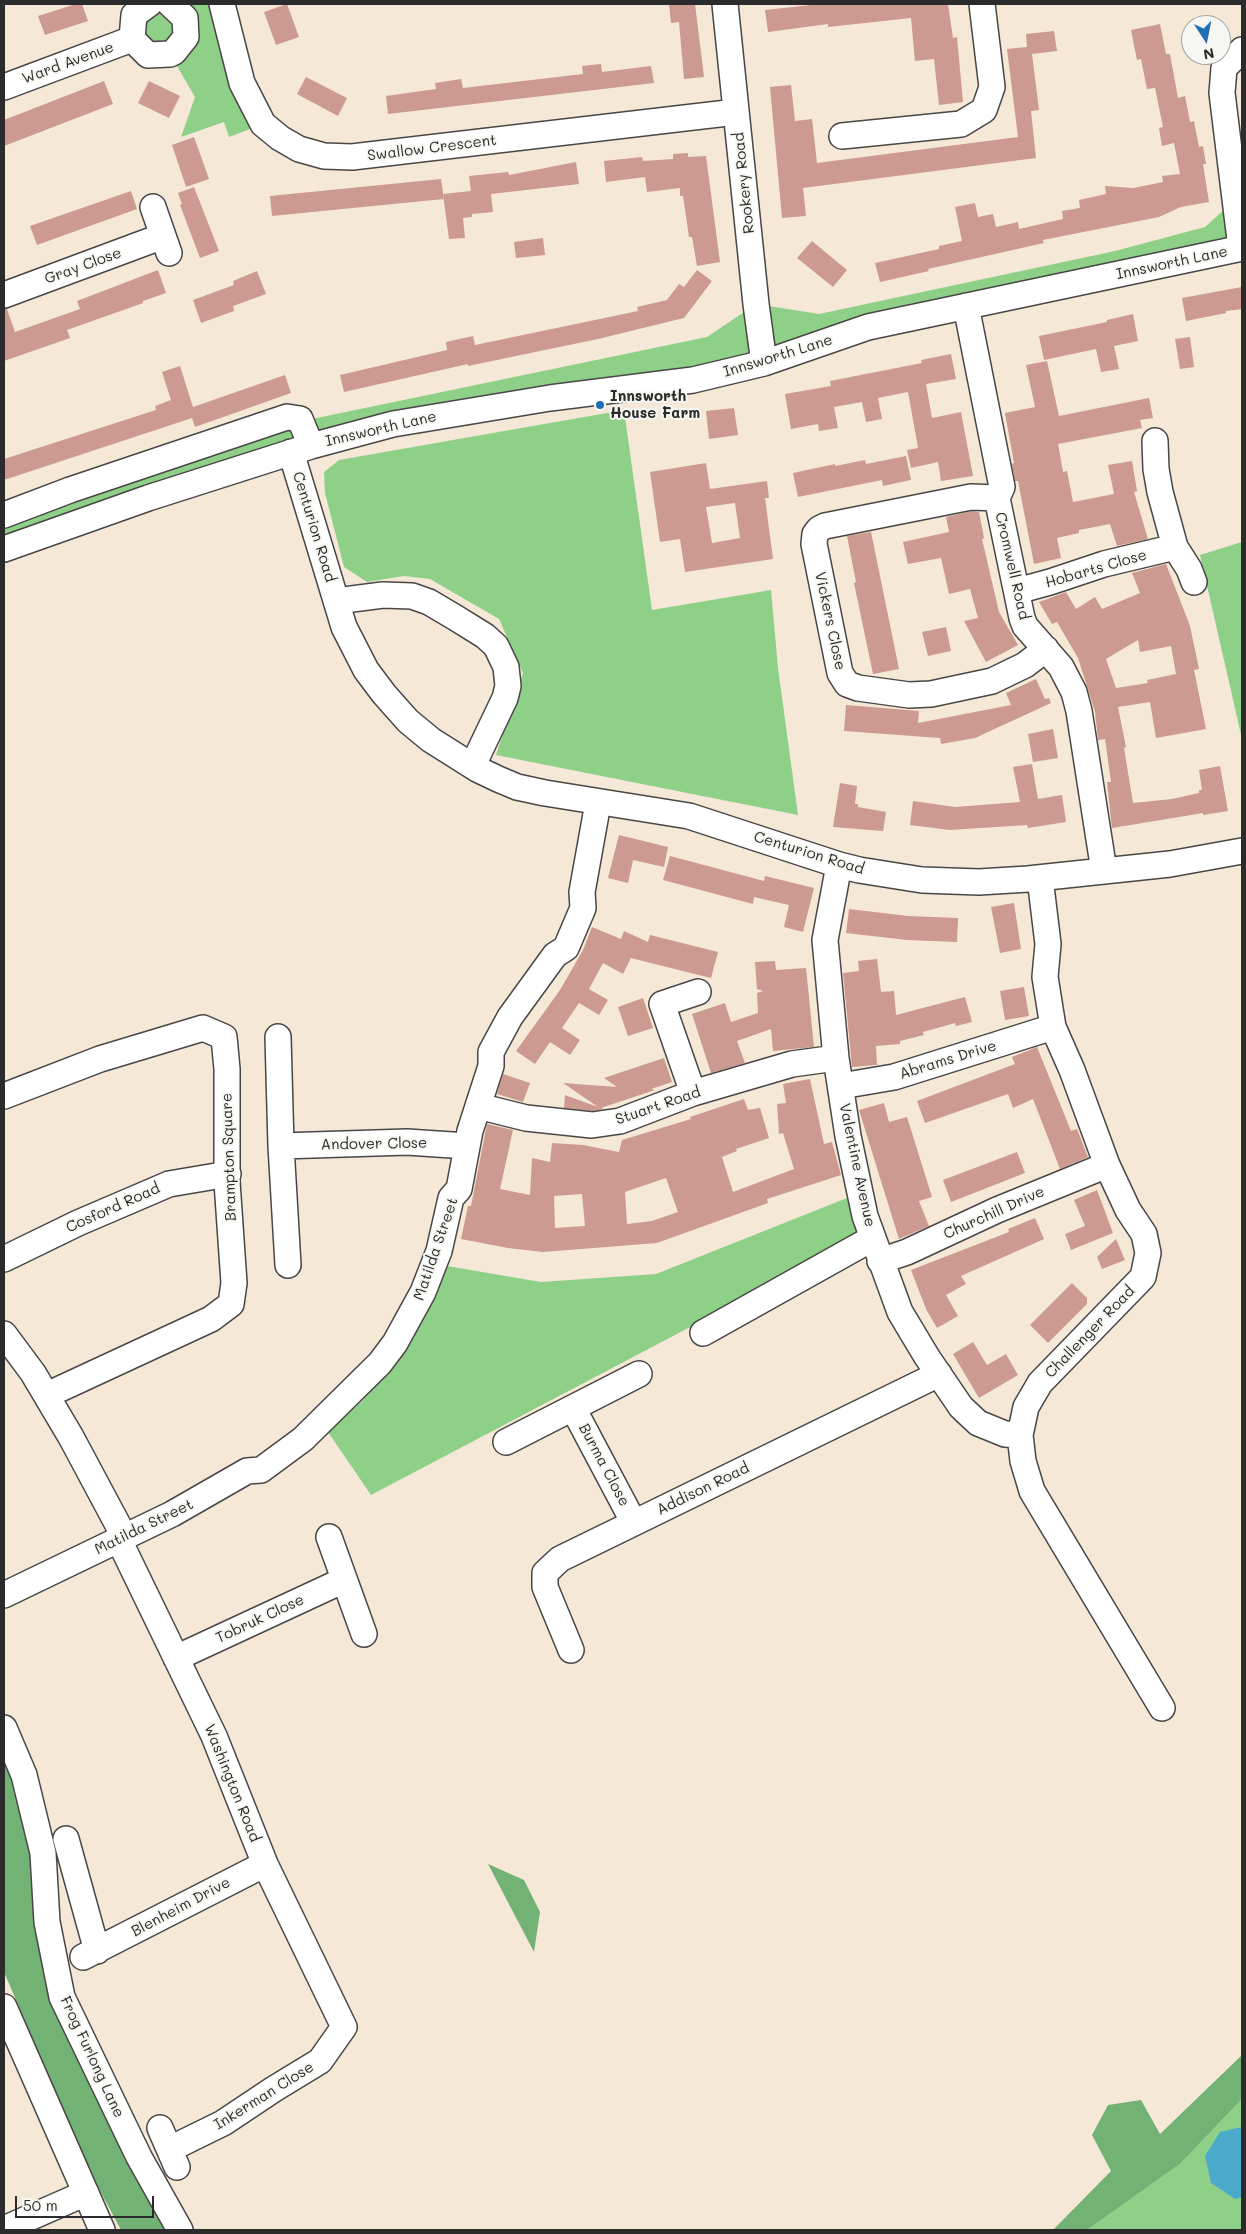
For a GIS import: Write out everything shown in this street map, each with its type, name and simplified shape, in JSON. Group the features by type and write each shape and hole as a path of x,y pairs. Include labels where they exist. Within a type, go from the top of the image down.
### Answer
{"street":[{"name":"Ward Avenue","path":"149,4 134,15 132,39 148,55 170,54 174,52 186,36 178,11 223,7"},
{"name":"Rookery Road","path":"725,4 756,304 764,363"},
{"path":"842,136 868,128 961,124 984,110 992,87 982,4"},
{"name":"Swallow Crescent","path":"223,7 242,83 263,124 280,138 299,149 324,156 352,158 736,112"},
{"name":"Ward Avenue","path":"4,87 132,39"},
{"path":"1242,50 1224,68 1222,93 1242,248"},
{"name":"Gray Close","path":"4,295 166,245 153,206"},
{"name":"Innsworth Lane","path":"4,549 148,498 301,449 393,424 462,411 693,380 764,363 868,327 1242,248"},
{"name":"Cromwell Road","path":"966,306 1002,487 997,498 1025,626 1068,677 1080,711 1104,872"},
{"name":"Innsworth Lane","path":"4,515 80,487 287,417 300,419 301,449"},
{"path":"1155,441 1157,480 1175,548 1190,569 1194,582"},
{"name":"Centurion Road","path":"301,449 336,601 354,648 384,694 408,721 431,740 473,765 517,787 689,816 839,865 922,880 979,882 1040,878 1170,864 1242,851"},
{"name":"Vickers Close","path":"997,498 971,496 825,526 819,529 815,534 814,544 840,673 848,684 858,688 909,695 932,694 992,681 1025,665 1046,649"},
{"name":"Hobarts Close","path":"1017,591 1104,564 1175,548"},
{"name":"Centurion Road","path":"336,601 383,595 412,596 429,602 456,618 485,636 496,646 506,666 508,686 506,698 473,765"},
{"name":"Matilda Street","path":"4,1595 197,1501 247,1471 261,1470 303,1439 380,1363 395,1343 411,1318 426,1284 438,1251 451,1198 459,1189 467,1146 491,1066 491,1052 501,1031 555,955 566,948 584,908 582,892 598,802"},
{"name":"Valentine Avenue","path":"839,865 825,940 836,1058 848,1136 865,1216 900,1312 961,1407 978,1423 1005,1434 1020,1435"},
{"name":"Challenger Road","path":"1040,878 1048,944 1045,977 1053,1027 1072,1070 1107,1165 1128,1210 1144,1234 1148,1252 1144,1277 1040,1384 1026,1407 1020,1435 1023,1461 1032,1491 1162,1708"},
{"path":"693,1093 662,1004 698,992"},
{"name":"Abrams Drive","path":"841,1086 894,1077 1053,1027"},
{"name":"Brampton Square","path":"4,1096 100,1059 203,1028 224,1037 228,1174 234,1283 231,1304 211,1319 47,1395"},
{"path":"278,1036 281,1146 288,1265"},
{"name":"Stuart Road","path":"478,1106 526,1118 592,1125 620,1121 693,1093 792,1064 836,1058"},
{"name":"Andover Close","path":"281,1146 407,1142 467,1146"},
{"name":"Churchill Drive","path":"703,1333 877,1250 907,1252 997,1210 1107,1165"},
{"name":"Cosford Road","path":"4,1259 78,1223 169,1184 228,1174"},
{"path":"4,1334 34,1373 47,1395 71,1437 122,1539"},
{"name":"Burma Close","path":"506,1442 639,1374"},
{"name":"Addison Road","path":"571,1650 545,1587 545,1573 560,1559 939,1374"},
{"name":"Burma Close","path":"573,1408 634,1523"},
{"path":"329,1537 364,1634"},
{"name":"Washington Road","path":"122,1539 214,1736 265,1864 344,2027"},
{"name":"Tobruk Close","path":"176,1658 344,1580"},
{"name":"Frog Furlong Lane","path":"4,1728 24,1775 43,1854 47,1922 62,1997 139,2158 180,2230"},
{"name":"Blenheim Drive","path":"66,1839 90,1954 265,1864"},
{"path":"4,2007 102,2230"},
{"name":"Inkerman Close","path":"169,2148 223,2124 274,2089 320,2061 344,2027"},
{"path":"4,2229 86,2193"}],"green space":[{"path":"149,4 222,4 263,124 229,137 224,122 181,137 195,97 170,54 148,55 134,15"},
{"path":"1236,199 1242,248 764,363 462,411 4,542 4,515 312,419 707,337 756,304 819,314 1115,251 1205,227"},
{"path":"624,410 652,610 771,590 778,668 798,815 496,755 523,673 499,619 430,579 404,576 367,582 344,567 325,493 324,472 339,460"},
{"path":"1242,542 1242,739 1200,555"},
{"path":"852,1196 863,1236 371,1495 328,1432 363,1400 416,1332 447,1266 541,1282 656,1274"},
{"path":"4,1728 62,1997 172,2230 121,2230 91,2174 4,1972"},
{"path":"488,1864 524,1880 540,1912 534,1952"},
{"path":"1242,2055 1242,2099 1180,2164 1087,2230 1053,2230 1111,2171 1092,2135 1108,2105 1141,2100 1160,2134"},
{"path":"1242,2099 1242,2230 1087,2230 1180,2164"}],"water":[{"path":"1242,2127 1242,2197 1235,2199 1211,2183 1205,2156 1220,2132"}],"building":[{"path":"76,4 82,4 88,21 45,35 38,16"},
{"path":"287,4 299,37 276,45 264,12"},
{"path":"669,4 695,4 704,77 684,79 679,22 671,23"},
{"path":"820,4 948,4 953,38 957,37 963,102 939,105 934,59 915,61 911,18 828,27 828,24 768,32 765,10"},
{"path":"1160,24 1166,54 1170,54 1178,98 1185,96 1190,122 1194,121 1199,147 1203,146 1206,164 1203,164 1209,202 1181,207 1159,217 1043,240 1044,243 928,269 929,271 880,282 875,263 939,249 939,246 962,241 955,207 975,203 978,217 993,214 996,227 1018,222 1019,229 1063,219 1062,211 1080,208 1079,200 1106,194 1105,186 1133,188 1163,182 1162,176 1180,174 1174,143 1162,146 1159,128 1163,127 1155,88 1147,89 1141,59 1137,60 1131,30"},
{"path":"1054,31 1057,51 1032,54 1039,110 1031,111 1036,158 803,188 806,216 782,218 770,87 791,85 795,121 812,119 817,163 1018,137 1007,49 1027,47 1026,34"},
{"path":"601,64 602,72 651,66 654,83 388,114 386,96 436,89 435,83 461,79 463,88 583,74 582,66"},
{"path":"306,77 347,98 338,116 297,94"},
{"path":"104,81 113,104 4,146 4,120"},
{"path":"149,81 180,96 169,118 138,103"},
{"path":"194,137 209,179 186,187 172,145"},
{"path":"688,153 688,157 706,156 720,262 697,266 692,237 689,237 683,196 680,196 680,188 647,192 645,177 606,182 604,161 642,157 643,161 673,159 673,154"},
{"path":"576,162 579,184 491,194 493,212 472,214 472,217 463,218 465,238 449,239 443,194 471,191 469,176 508,172 509,175"},
{"path":"441,179 444,199 272,216 270,196"},
{"path":"194,187 219,251 200,258 180,205 182,204 178,193"},
{"path":"131,191 137,209 37,245 30,226"},
{"path":"543,238 545,255 516,258 514,242"},
{"path":"812,241 847,270 833,287 797,258"},
{"path":"158,270 166,293 67,330 70,338 4,361 4,309 7,309 15,332 80,309 77,301"},
{"path":"697,270 712,281 684,318 598,339 468,366 468,364 344,392 340,375 447,350 446,342 473,336 475,345 638,311 637,307 667,300 679,284 684,287"},
{"path":"257,271 266,294 233,306 234,311 201,323 193,300 234,285 233,281"},
{"path":"1242,287 1242,309 1186,321 1182,298"},
{"path":"1133,314 1138,341 1114,346 1119,369 1101,372 1096,349 1044,360 1039,336 1107,322 1107,320"},
{"path":"1190,337 1194,367 1180,369 1175,339"},
{"path":"951,354 956,379 926,384 932,418 961,412 973,476 941,481 938,462 911,468 907,450 918,448 908,392 878,398 882,419 866,422 862,402 834,407 838,428 819,431 818,424 791,429 785,394 831,386 830,381 922,363 921,360"},
{"path":"1047,361 1059,416 1149,398 1153,418 1140,420 1142,428 1058,444 1063,472 1067,471 1073,502 1114,494 1108,465 1132,461 1137,491 1134,492 1148,539 1117,546 1110,524 1079,530 1079,533 1057,538 1061,558 1034,564 1018,481 1015,481 1012,464 1014,463 1005,413 1035,407 1026,365"},
{"path":"180,366 193,407 285,375 291,393 195,427 192,418 4,480 4,459 156,410 155,406 171,400 162,372"},
{"path":"734,408 738,435 709,439 706,411"},
{"path":"906,456 911,480 883,486 882,480 798,497 793,473 835,464 835,466 865,460 866,464"},
{"path":"706,463 710,489 767,481 769,498 765,498 773,559 685,572 680,539 660,542 650,472","holes":["735,503 740,538 712,543 706,507"]},
{"path":"972,511 979,512 984,538 982,539 999,612 1018,645 986,662 964,621 978,618 970,589 949,594 941,558 908,564 903,542 949,532 946,517"},
{"path":"871,532 899,669 873,674 854,583 856,582 847,536"},
{"path":"1166,564 1190,626 1199,669 1194,670 1206,729 1156,738 1150,702 1118,707 1126,747 1124,748 1133,803 1172,799 1199,793 1199,790 1202,790 1199,770 1220,766 1228,811 1203,815 1203,813 1112,828 1107,782 1111,782 1105,739 1098,740 1095,712 1078,658 1057,622 1052,624 1039,602 1066,592 1076,609 1095,597 1102,609 1140,593 1132,573","holes":["1138,640 1140,652 1171,646 1176,674 1147,680 1148,683 1116,688 1106,659"]},
{"path":"946,627 951,651 928,656 922,632"},
{"path":"1036,679 1045,699 1049,698 1051,703 975,738 941,744 940,738 844,731 846,705 919,711 918,723 1011,705 1006,693"},
{"path":"1053,729 1058,758 1033,762 1028,734"},
{"path":"1032,764 1038,799 1062,795 1066,822 1028,828 1027,825 950,830 910,825 913,801 955,807 1020,802 1013,767"},
{"path":"840,783 857,786 855,804 858,804 858,807 886,812 883,831 833,827"},
{"path":"619,835 668,847 664,867 633,860 628,883 608,878"},
{"path":"670,856 764,881 765,876 814,888 803,932 784,927 789,905 754,897 753,904 663,880"},
{"path":"1014,903 1021,949 1000,953 991,907"},
{"path":"849,909 908,916 958,918 957,942 907,940 846,933"},
{"path":"592,927 621,939 624,931 648,942 650,935 718,952 711,978 631,958 623,974 603,963 589,989 608,1000 599,1015 579,1003 562,1028 580,1040 570,1055 550,1042 535,1064 516,1051 560,990 583,950"},
{"path":"877,959 881,992 894,991 896,1015 965,997 972,1022 956,1026 955,1023 923,1032 924,1035 900,1041 900,1044 876,1046 877,1065 852,1067 843,973 859,971 858,961"},
{"path":"775,961 776,970 806,968 814,1047 773,1051 771,1029 737,1041 745,1063 711,1073 692,1014 725,1003 731,1022 758,1013 757,993 763,991 757,989 755,962"},
{"path":"1024,987 1029,1016 1005,1020 1000,991"},
{"path":"643,998 653,1028 628,1036 618,1007"},
{"path":"1037,1047 1071,1131 1077,1129 1088,1157 1060,1169 1033,1099 1013,1108 1008,1094 925,1123 917,1101 1015,1064 1012,1057"},
{"path":"664,1058 672,1082 651,1089 655,1090 601,1108 604,1109 592,1111 564,1108 565,1095 598,1107 563,1083 617,1087 604,1078"},
{"path":"503,1074 530,1083 523,1102 497,1094"},
{"path":"810,1079 824,1144 832,1142 841,1175 767,1199 768,1203 657,1243 543,1252 508,1248 461,1239 468,1206 471,1206 487,1124 513,1130 500,1189 530,1195 532,1158 550,1162 552,1143 583,1145 619,1152 622,1140 691,1119 690,1117 744,1099 748,1110 760,1108 769,1138 736,1149 737,1151 722,1157 733,1192 794,1169 783,1133 779,1134 777,1104 786,1103 783,1084","holes":["666,1178 678,1212 652,1221 627,1224 625,1192","582,1194 585,1226 555,1228 554,1196"]},
{"path":"884,1103 889,1122 907,1117 932,1197 919,1201 929,1226 899,1239 859,1110"},
{"path":"1017,1152 1025,1173 951,1202 943,1180"},
{"path":"1097,1190 1113,1233 1071,1250 1065,1234 1085,1226 1074,1200"},
{"path":"1035,1218 1044,1239 961,1276 966,1284 946,1295 958,1316 937,1328 926,1309 911,1270 1009,1232 1008,1229"},
{"path":"1116,1239 1125,1260 1102,1269 1097,1257"},
{"path":"1072,1283 1087,1298 1087,1304 1048,1343 1030,1325"},
{"path":"973,1342 987,1365 1006,1354 1018,1375 979,1398 953,1354"}],"place":[{"name":"Innsworth House Farm","path":"600,405"}]}
